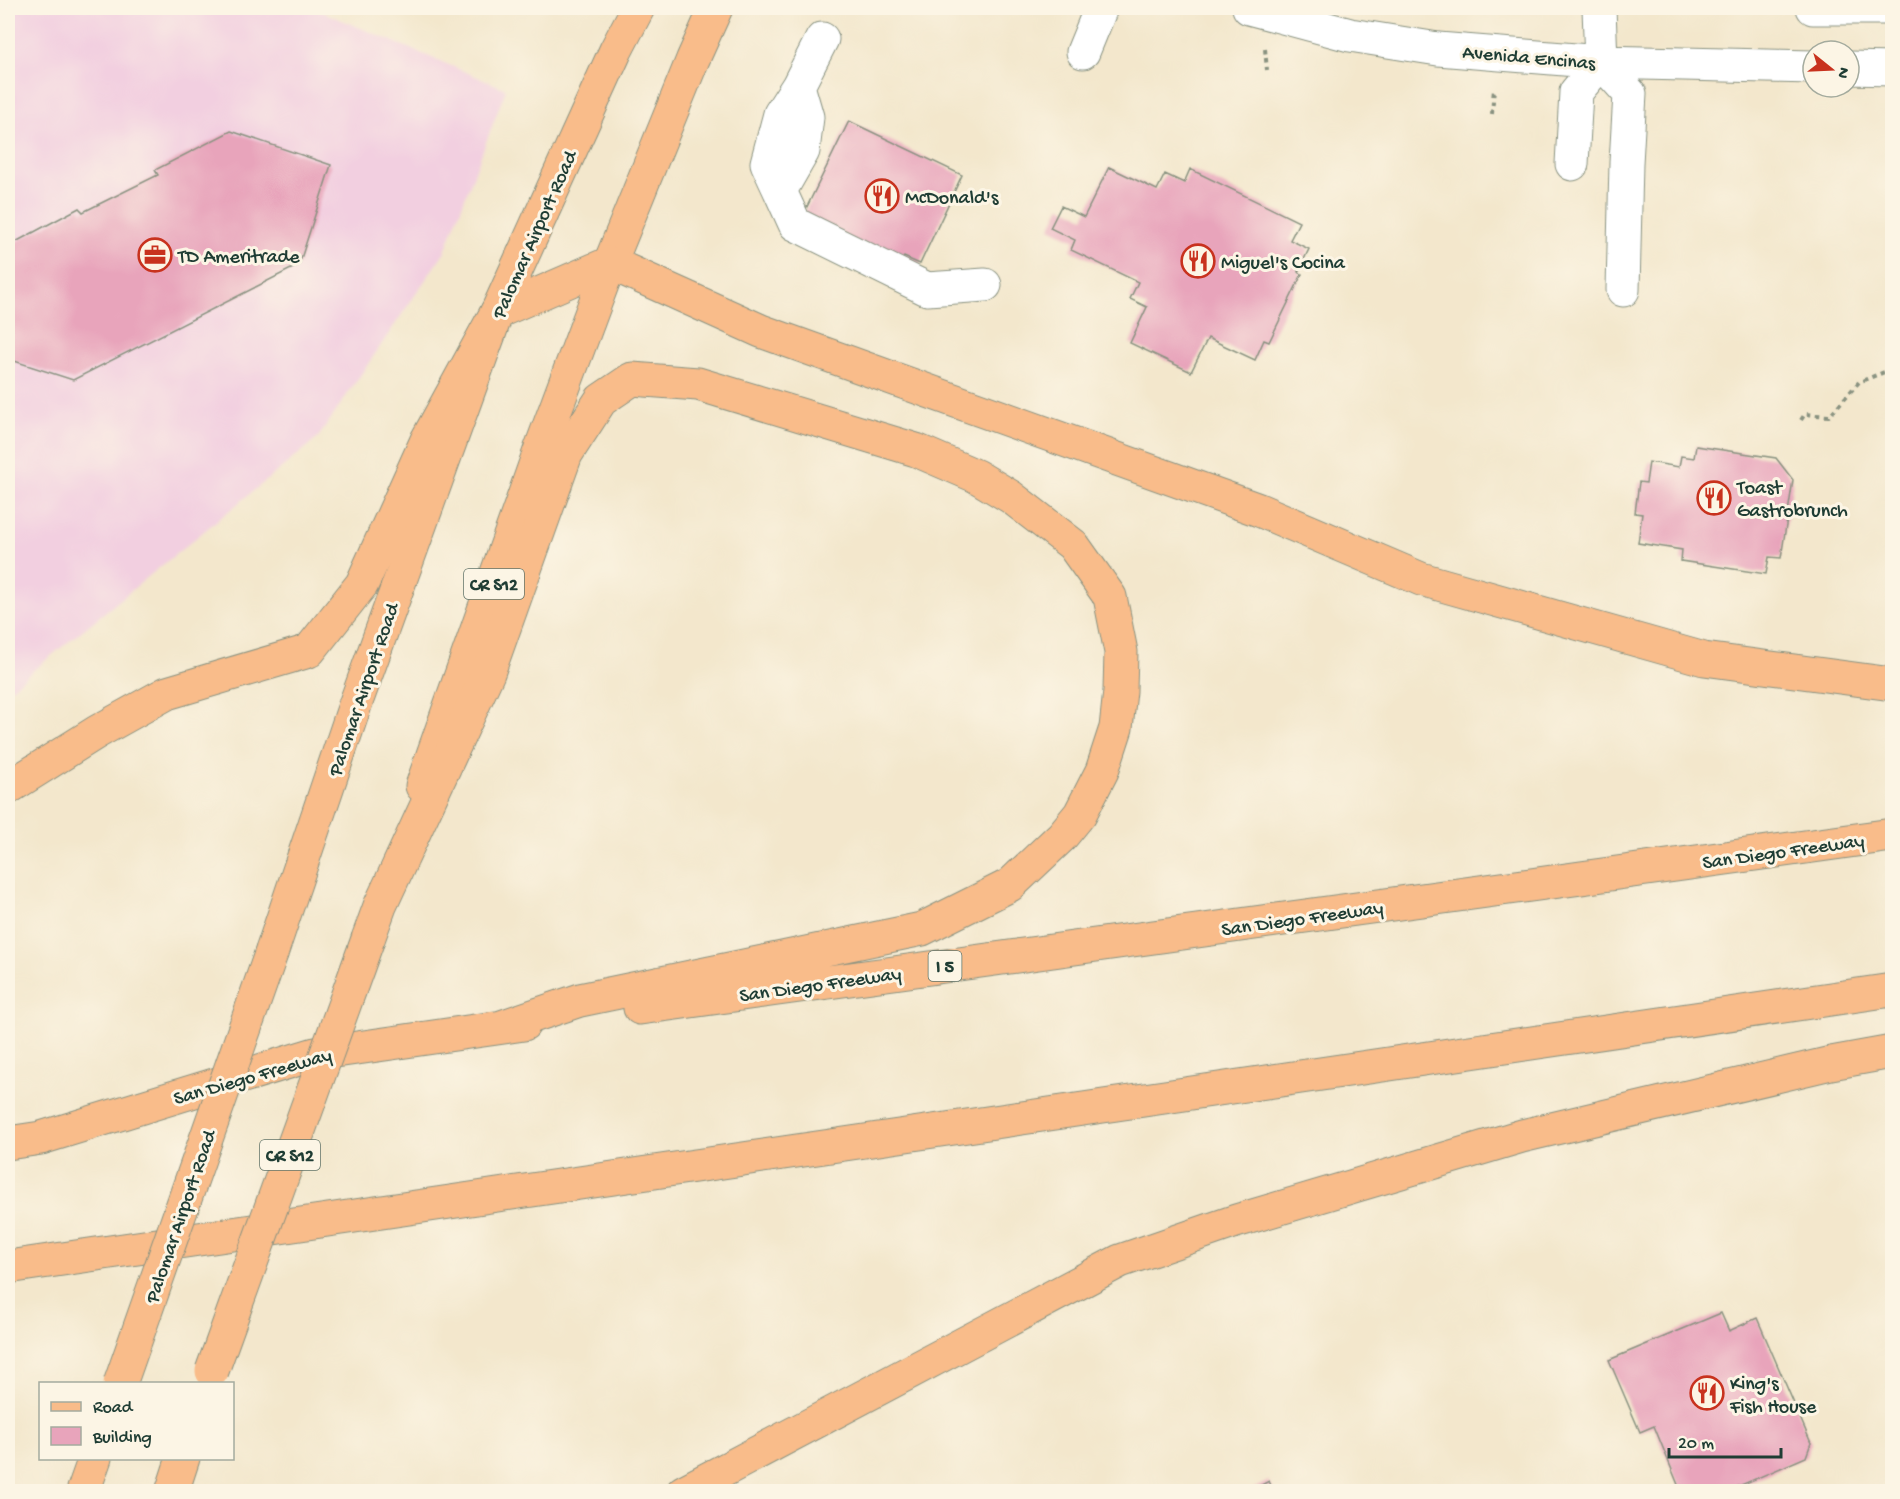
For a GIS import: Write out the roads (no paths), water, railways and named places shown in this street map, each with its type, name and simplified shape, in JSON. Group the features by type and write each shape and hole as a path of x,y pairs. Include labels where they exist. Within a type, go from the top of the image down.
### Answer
{"main road":[{"name":"Palomar Airport Road","path":"120,1382 272,951 355,705 497,312 616,50 638,8"},
{"name":"CR S12","path":"210,1377 380,906 541,448 610,263 716,8"},
{"path":"693,59 739,8"},
{"path":"8,788 97,732 167,693 309,651 362,584 427,440 497,312 610,263 761,331 1258,510 1421,579 1704,659 1893,684"},
{"path":"380,906 488,673 566,454 601,400 632,379 698,384 916,450 976,476 1011,497 1073,545 1110,597 1121,652 1116,728 1102,771 1080,814 1062,836 1010,885 922,929 580,1000 501,1027"},
{"name":"San Diego Freeway","path":"8,1143 41,1138 315,1054 1893,835"},
{"path":"8,1267 1893,990"},
{"path":"683,1491 1120,1261 1236,1221 1522,1136 1831,1063 1893,1052"},
{"path":"83,1491 93,1460"},
{"path":"172,1491 182,1460"}],"street":[{"path":"1083,52 1101,8"},
{"name":"Avenida Encinas","path":"1249,8 1350,35 1438,49 1601,62 1801,67"},
{"path":"1599,8 1601,62 1630,94 1623,290"},
{"path":"1812,8 1893,8"},
{"path":"822,39 798,86 807,117 803,151 780,191 795,224 927,289 985,285"},
{"path":"1572,164 1576,92 1601,62"},
{"path":"1861,68 1893,69"}],"place":[{"name":"McDonald's","path":"882,196"},
{"name":"TD Ameritrade","path":"155,255"},
{"name":"Miguel's Cocina","path":"1198,261"},
{"name":"Toast Gastrobrunch","path":"1714,498"},
{"name":"King's Fish House","path":"1707,1393"}]}
